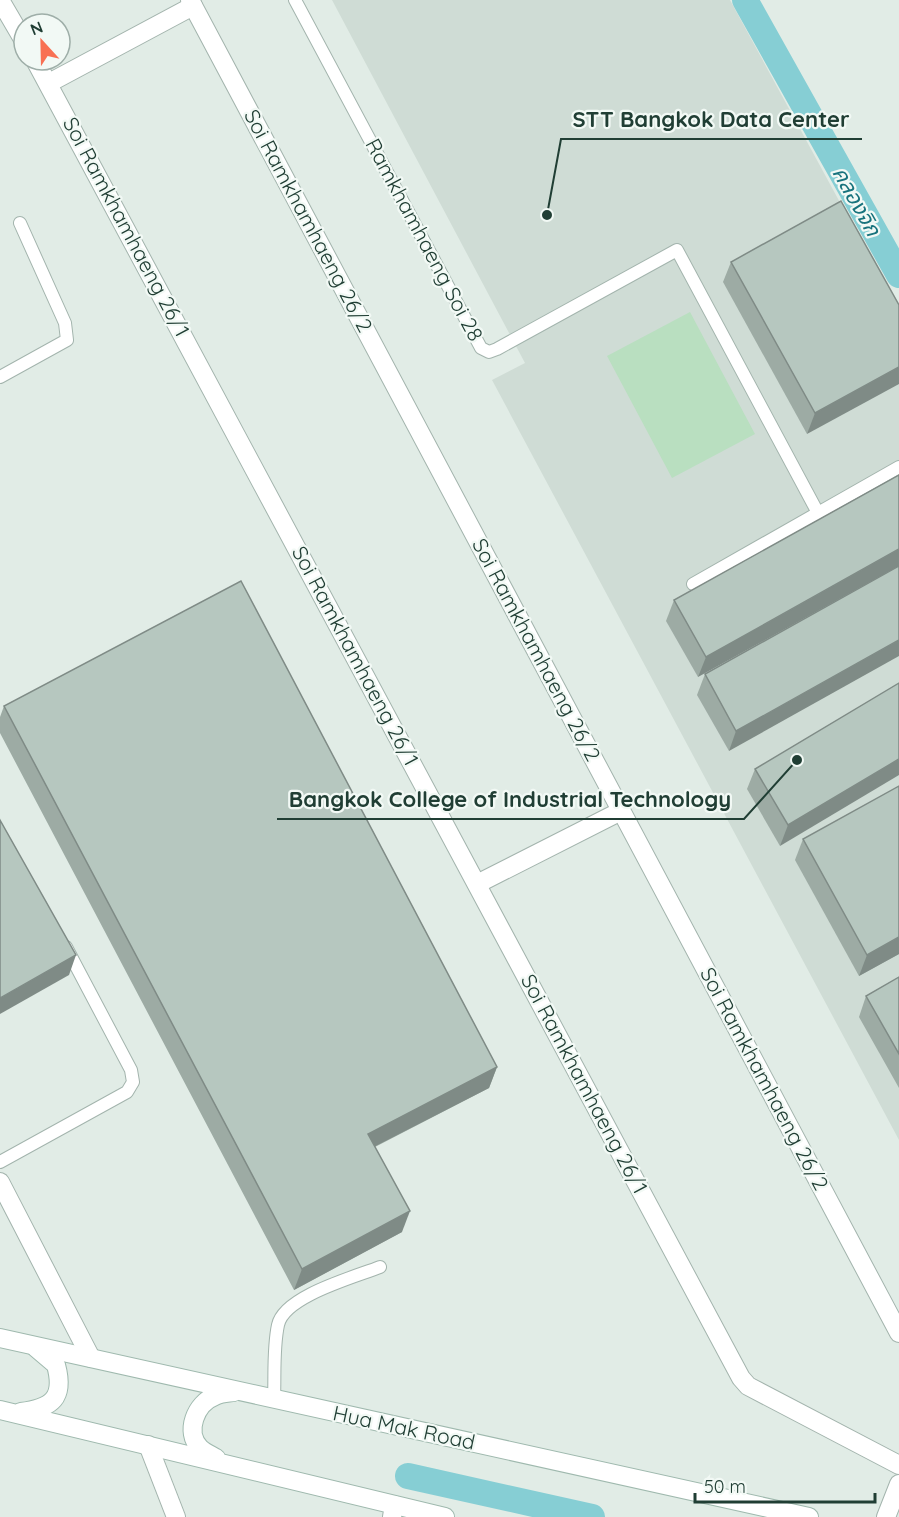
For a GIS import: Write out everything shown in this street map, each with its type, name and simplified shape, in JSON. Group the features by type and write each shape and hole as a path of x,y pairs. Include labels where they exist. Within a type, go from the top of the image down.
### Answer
{"street":[{"path":"0,0 12,20"},
{"path":"49,83 192,3"},
{"name":"Soi Ramkhamhaeng 26/2","path":"192,3 899,1332"},
{"name":"Soi Ramkhamhaeng 26/1","path":"42,72 741,1378 748,1386 899,1465"},
{"path":"477,884 621,811"},
{"path":"0,1182 91,1358"},
{"name":"Hua Mak Road","path":"0,1338 809,1517"},
{"path":"7,1411 44,1408 52,1401 58,1389 56,1365 32,1345"},
{"path":"222,1463 199,1447 194,1439 193,1424 205,1402 215,1396 240,1391"},
{"path":"7,1411 222,1463 393,1511 446,1517"},
{"path":"148,1445 176,1517"},
{"path":"886,1517 899,1484"}],"lane":[{"name":"Ramkhamhaeng Soi 28","path":"295,0 481,348 489,352 497,349 677,250 818,513"},
{"path":"0,377 67,340 65,323 20,223"},
{"path":"693,584 899,467"},
{"path":"0,1162 127,1092 133,1082 131,1070 60,934"},
{"path":"274,1399 278,1323 286,1310 300,1299 380,1267"}],"shaded area":[{"path":"332,0 730,0 899,311 899,1140 492,380 525,363"}],"green space":[{"path":"690,312 755,434 672,478 607,356"}],"building":[{"path":"841,201 899,305 899,367 815,413 731,262"},
{"path":"899,475 899,549 706,657 674,600"},
{"path":"899,566 899,640 736,731 705,674"},
{"path":"241,581 497,1067 368,1134 410,1211 302,1269 4,706"},
{"path":"899,683 899,759 788,825 755,769"},
{"path":"899,786 899,937 867,955 803,839"},
{"path":"0,820 76,955 0,998"},
{"path":"899,977 899,1054 866,996"}],"waterway":[{"name":"คลองจิก","path":"745,0 899,275"},
{"path":"408,1476 592,1517"}],"place":[{"name":"STT Bangkok Data Center","path":"547,215"},
{"name":"Bangkok College of Industrial Technology","path":"797,760"}]}
